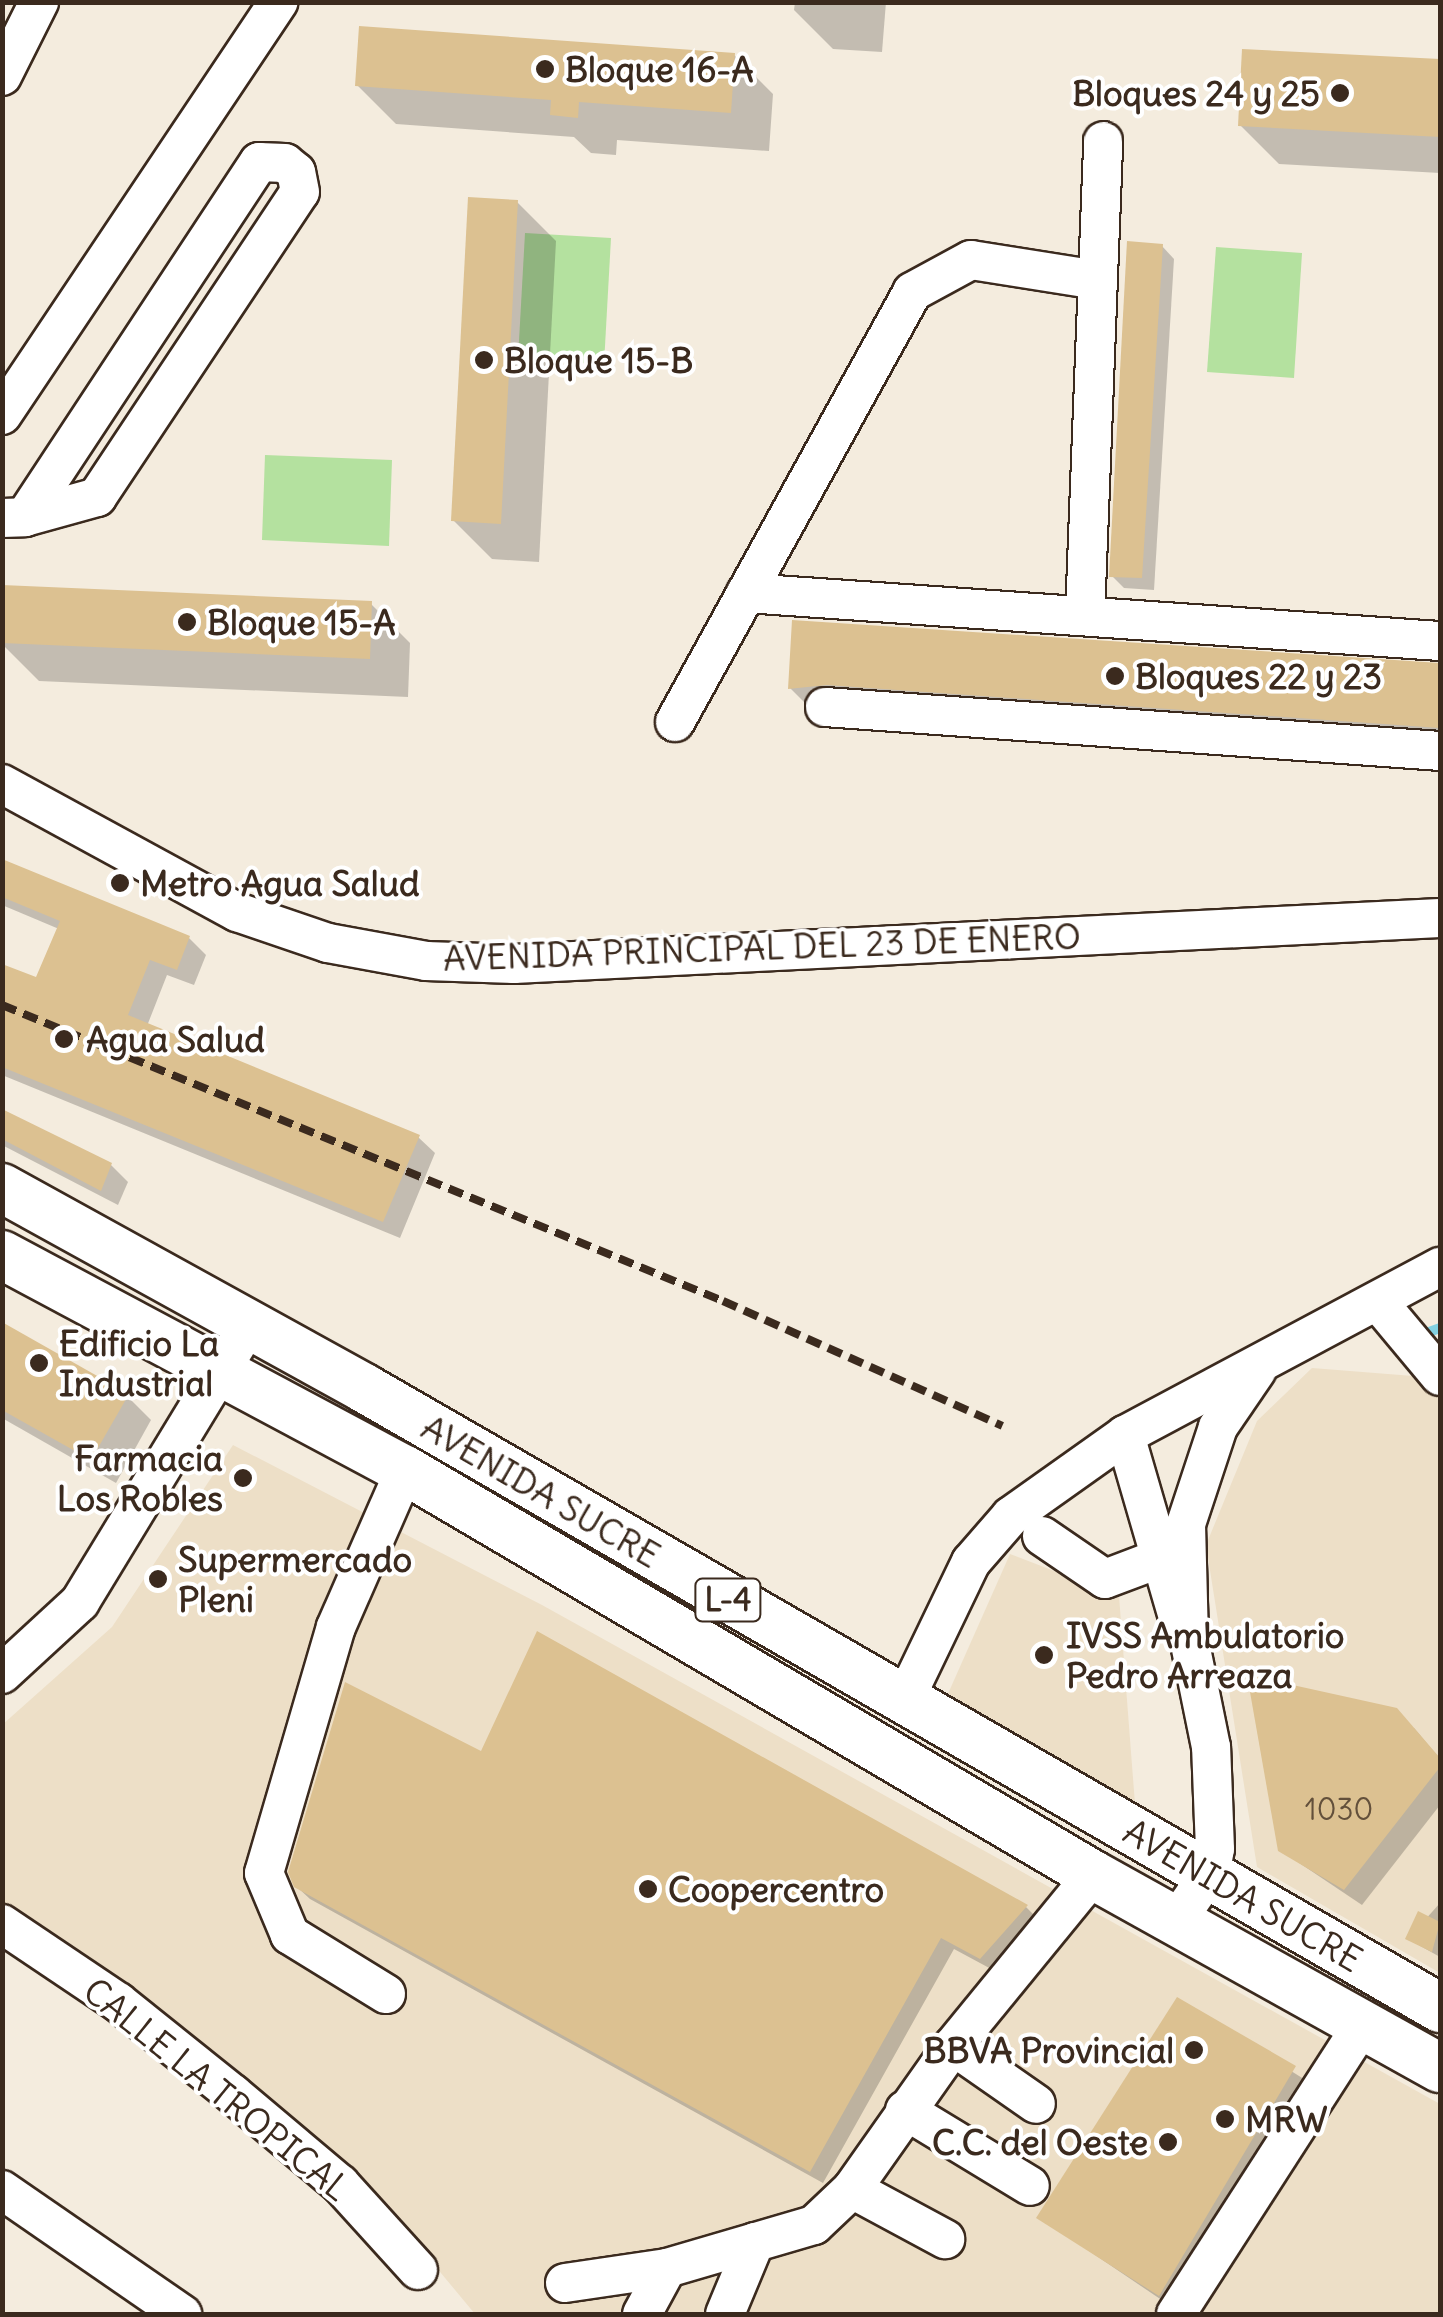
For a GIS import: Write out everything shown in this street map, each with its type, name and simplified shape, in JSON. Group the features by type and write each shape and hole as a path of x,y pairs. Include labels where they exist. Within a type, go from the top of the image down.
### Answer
{"main road":[{"name":"AVENIDA SUCRE","path":"2,1188 1440,2008"},
{"name":"AVENIDA SUCRE","path":"2,1255 404,1470 1093,1876 1440,2068"}],"street":[{"path":"2,76 39,2"},
{"path":"2,415 278,2"},
{"path":"1085,616 1103,141"},
{"path":"259,162 285,163 296,172 300,192 98,497 14,517 259,162"},
{"path":"675,722 912,292 971,260 1097,280"},
{"path":"746,592 1440,641"},
{"path":"825,707 1440,751"},
{"name":"AVENIDA PRINCIPAL DEL 23 DE ENERO","path":"2,784 236,912 328,943 426,961 514,964 1440,918"},
{"path":"905,1700 989,1537 1141,1427 1440,1267"},
{"path":"1379,1303 1440,1376"},
{"path":"2,1674 80,1602 248,1326"},
{"path":"1189,1639 1186,1524 1194,1489 1218,1427 1262,1364"},
{"path":"1141,1427 1191,1455 1194,1489"},
{"path":"1141,1427 1158,1559 1189,1639 1211,1748 1216,1850 1206,1876 1177,1920"},
{"path":"386,1994 290,1935 264,1873 336,1627 404,1470"},
{"path":"1042,1536 1105,1579 1158,1559"},
{"path":"566,2283 667,2268 814,2225 852,2189 904,2110 953,2046 1093,1876"},
{"name":"CALLE LA TROPICAL","path":"2,1924 118,2002 234,2094 340,2184 418,2270"},
{"path":"1176,2314 1363,2024"},
{"path":"953,2046 1036,2104"},
{"path":"904,2110 1030,2186"},
{"path":"852,2189 945,2239"},
{"path":"2,2190 182,2314"},
{"path":"725,2314 755,2242"},
{"path":"642,2314 667,2268"}],"shaded area":[{"path":"1440,1366 1440,1973 1257,1867 1206,1545 1257,1421 1312,1368 1413,1376"},
{"path":"233,1445 542,1605 1440,2104 1440,2314 475,2314 406,2231 3,1912 2,1725 112,1627"},
{"name":"IVSS Ambulatorio Pedro Arreaza","path":"1010,1554 1119,1596 1137,1830 939,1714"}],"green space":[{"path":"525,233 611,238 604,364 518,359"},
{"path":"1216,247 1302,253 1294,378 1207,372"},
{"path":"265,455 392,460 389,546 262,540"}],"building":[{"name":"Bloque 16-A","path":"359,26 735,53 731,113 579,102 578,118 550,115 551,100 355,86"},
{"name":"Bloques 24 y 25","path":"1242,49 1440,59 1440,137 1238,126"},
{"name":"Bloque 15-B","path":"468,197 518,200 501,524 451,521"},
{"path":"1127,241 1163,244 1142,578 1109,577"},
{"name":"Bloque 15-A","path":"2,585 372,601 370,659 2,643"},
{"name":"Bloques 22 y 23","path":"792,620 1440,663 1440,728 827,685 788,689"},
{"path":"2,859 190,936 177,970 150,960 128,1015 420,1135 383,1222 2,1067 2,964 36,977 60,921 2,897"},
{"path":"2,1109 112,1163 101,1191 2,1139"},
{"name":"Edificio La Industrial","path":"2,1322 129,1394 91,1460 2,1410"},
{"name":"Coopercentro","path":"537,1631 1028,1905 980,1959 941,1938 810,2172 294,1887 288,1872 345,1682 481,1751"},
{"path":"1247,1675 1397,1708 1440,1758 1440,1767 1344,1890 1278,1851"},
{"path":"1418,1911 1440,1922 1432,1952 1405,1939"},
{"name":"C.C. del Oeste","path":"1177,1997 1296,2066 1159,2296 1036,2218"}],"waterway":[{"path":"1418,1336 1440,1328"}],"railway":[{"path":"2,1005 723,1301 1002,1426"}],"place":[{"name":"Bloque 16-A","path":"545,69"},
{"name":"Bloques 24 y 25","path":"1340,93"},
{"name":"Bloque 15-B","path":"484,360"},
{"name":"Bloque 15-A","path":"187,622"},
{"name":"Bloques 22 y 23","path":"1115,676"},
{"name":"Metro Agua Salud","path":"120,883"},
{"name":"Agua Salud","path":"64,1039"},
{"name":"Edificio La Industrial","path":"39,1363"},
{"name":"Farmacia Los Robles","path":"243,1478"},
{"name":"Supermercado Pleni","path":"158,1579"},
{"name":"IVSS Ambulatorio Pedro Arreaza","path":"1044,1655"},
{"name":"Coopercentro","path":"648,1889"},
{"name":"BBVA Provincial","path":"1194,2050"},
{"name":"MRW","path":"1225,2119"},
{"name":"C.C. del Oeste","path":"1168,2142"}]}
